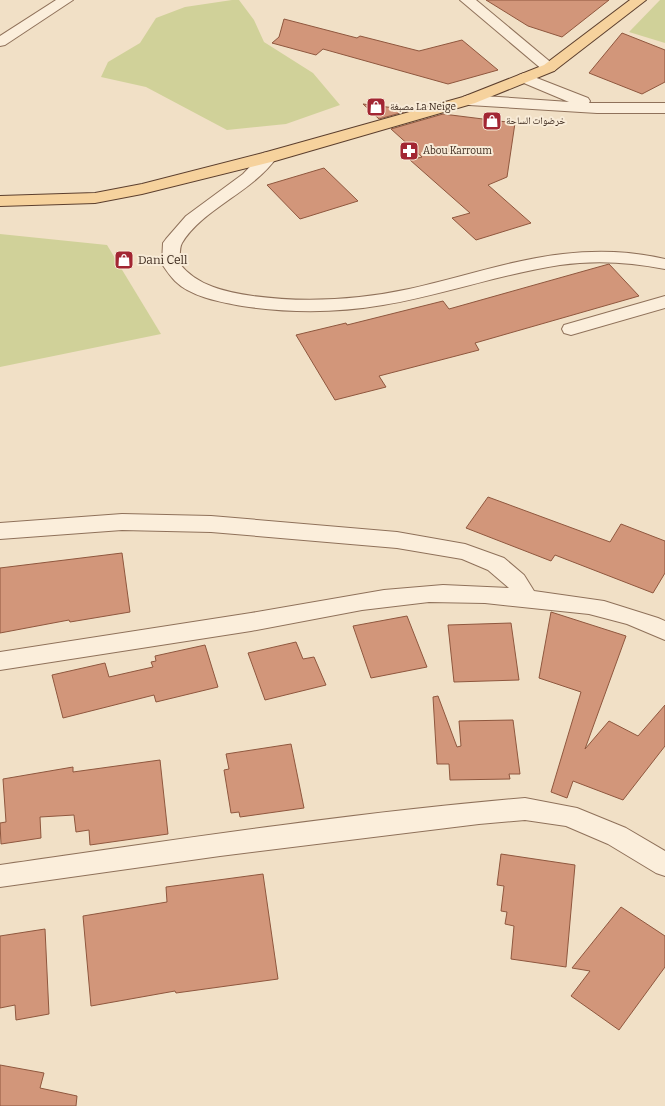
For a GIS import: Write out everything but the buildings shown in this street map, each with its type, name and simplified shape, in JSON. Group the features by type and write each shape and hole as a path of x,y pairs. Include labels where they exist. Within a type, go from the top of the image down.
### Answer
{"main road":[{"path":"0,201 95,198 142,189 269,157 469,100 549,68 639,0"}],"street":[{"path":"0,42 66,0"},
{"path":"467,0 549,68"},
{"path":"524,78 597,108"},
{"path":"469,100 597,108 665,108"},
{"path":"269,157 249,178 192,220 172,243 170,264 181,277 207,292 243,301 287,306 335,306 385,299 540,263 586,257 629,258 665,264"},
{"path":"571,329 665,302"},
{"path":"0,532 122,522 204,524 397,540 465,552 496,564 516,581 527,599"},
{"path":"0,661 390,598 430,594 459,594 576,603 610,609 651,623 665,631"},
{"path":"0,876 236,843 479,813 525,809 568,816 589,824 617,836 665,865"}],"green space":[{"path":"239,0 254,20 264,42 313,73 340,105 286,124 227,130 146,87 101,77 108,62 140,43 156,18 185,7"},
{"path":"660,0 665,0 665,43 629,32"},
{"path":"0,234 107,245 161,334 0,367"}],"place":[{"name":"مصبغة La Neige","path":"376,107"},
{"name":"خرضوات الساحة","path":"492,121"},
{"name":"Abou Karroum","path":"409,151"},
{"name":"Dani Cell","path":"124,260"}]}
